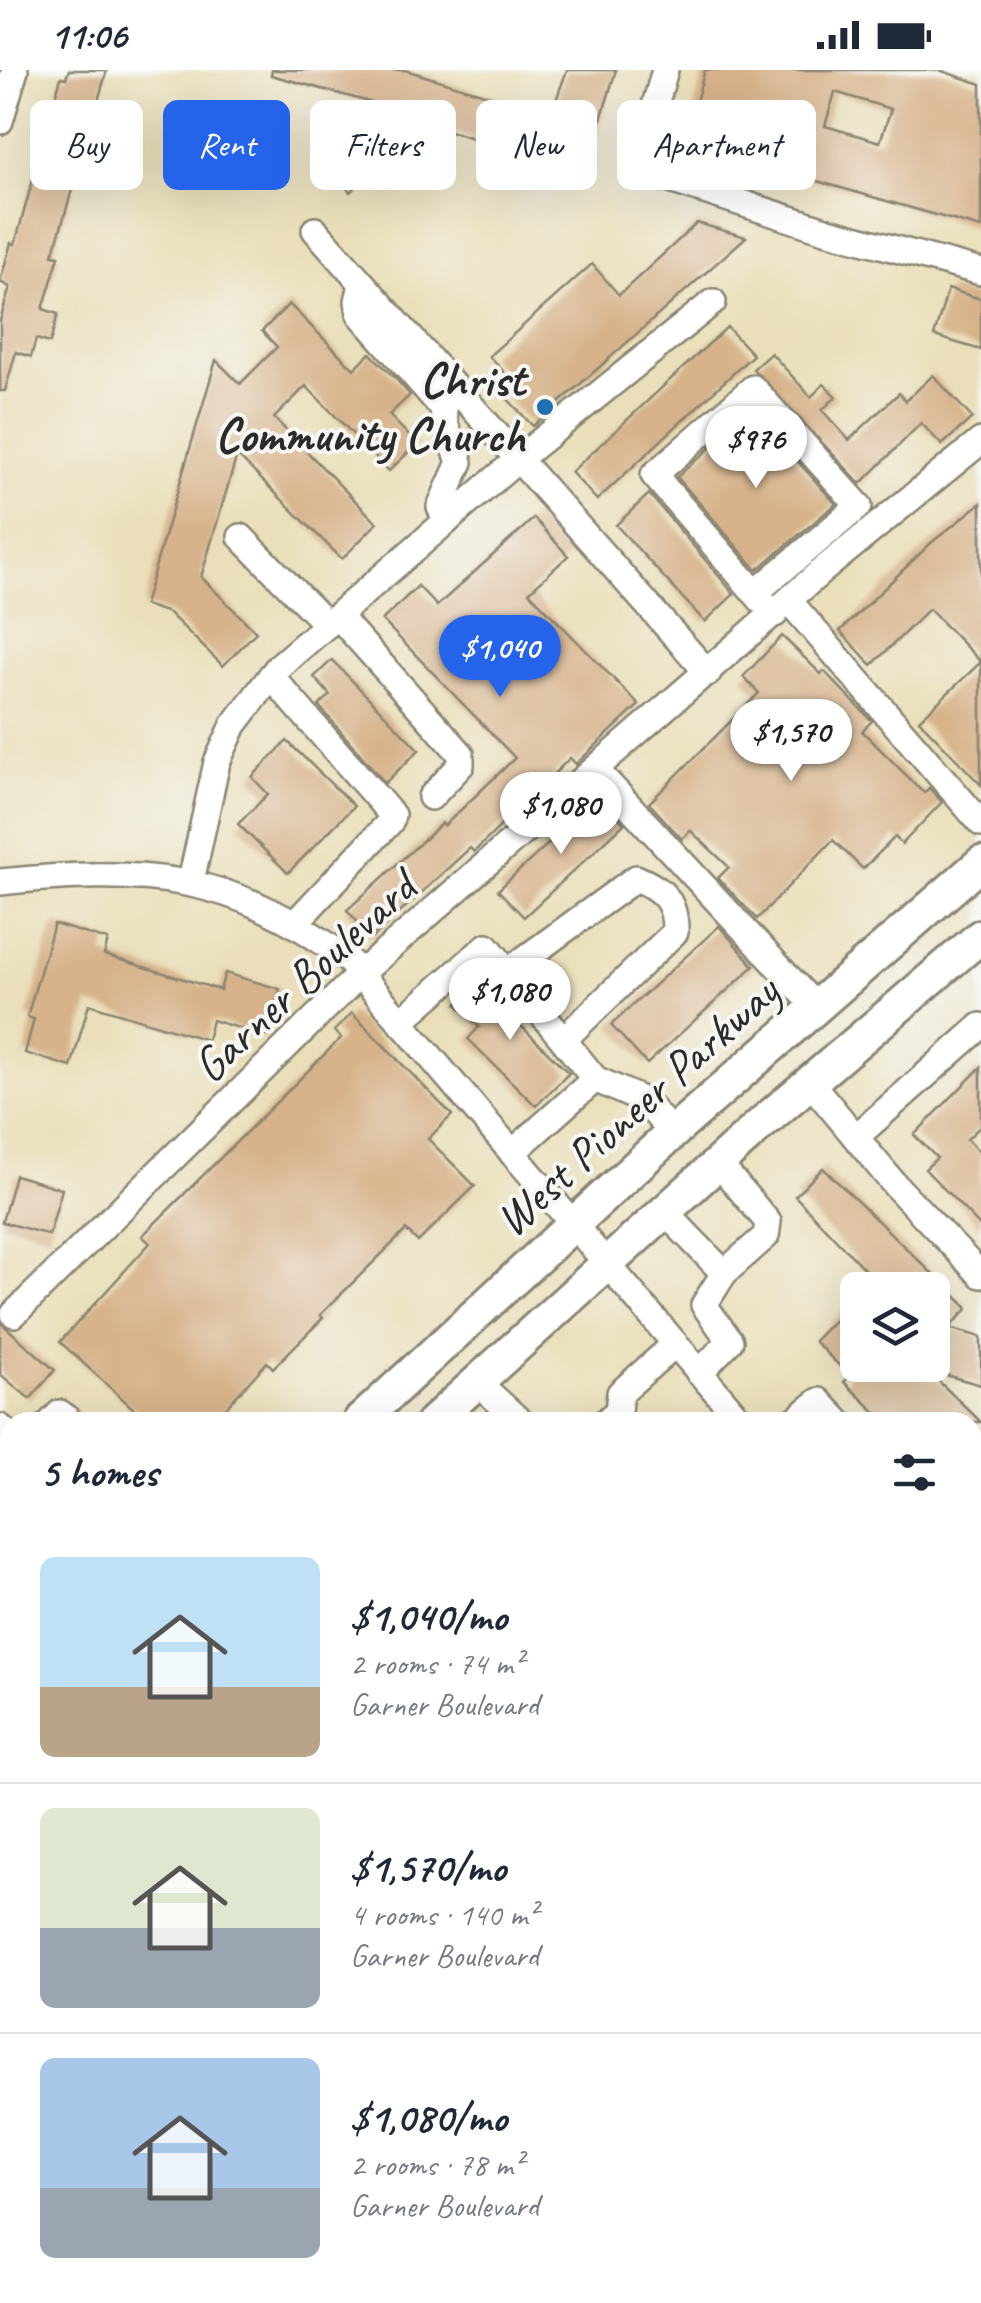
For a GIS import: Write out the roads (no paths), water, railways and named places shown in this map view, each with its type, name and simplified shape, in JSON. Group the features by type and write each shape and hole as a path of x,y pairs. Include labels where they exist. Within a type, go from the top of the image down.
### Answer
{"main road":[{"name":"West Pioneer Parkway","path":"369,1412 672,1132 981,863"},
{"name":"West Pioneer Parkway","path":"443,1412 718,1163 981,936"}],"street":[{"path":"0,121 15,70"},
{"path":"665,70 643,148 642,158 652,174 825,230 981,272"},
{"path":"315,230 362,285 446,397 516,462 708,673"},
{"path":"190,881 217,762 234,725 272,676 516,462 714,302"},
{"path":"755,592 859,506 753,388 654,475 755,592 782,607 981,823"},
{"path":"446,397 442,424 460,462 440,508 446,522"},
{"name":"Garner Boulevard","path":"14,1314 360,974 782,607 981,440"},
{"path":"241,538 332,621 461,754 462,765 431,797"},
{"path":"272,676 392,815 390,822 296,922"},
{"path":"596,770 816,1007"},
{"path":"0,882 68,875 158,875 190,881 296,922 360,974 733,1412"},
{"path":"508,971 636,878 658,887 676,910 676,932 564,1039"},
{"path":"400,1022 487,946 595,1079 644,1101 672,1132"},
{"path":"856,1136 981,1026"},
{"path":"512,1153 595,1079"},
{"path":"810,1082 981,1274"},
{"path":"616,1412 620,1393 704,1305 724,1273 766,1236 768,1222 718,1163"},
{"path":"664,1211 724,1273"},
{"path":"699,1373 730,1340 704,1305"},
{"path":"477,1382 511,1412"},
{"path":"805,1412 819,1401 829,1412"}],"place":[{"name":"Christ Community Church","path":"545,407"}]}
